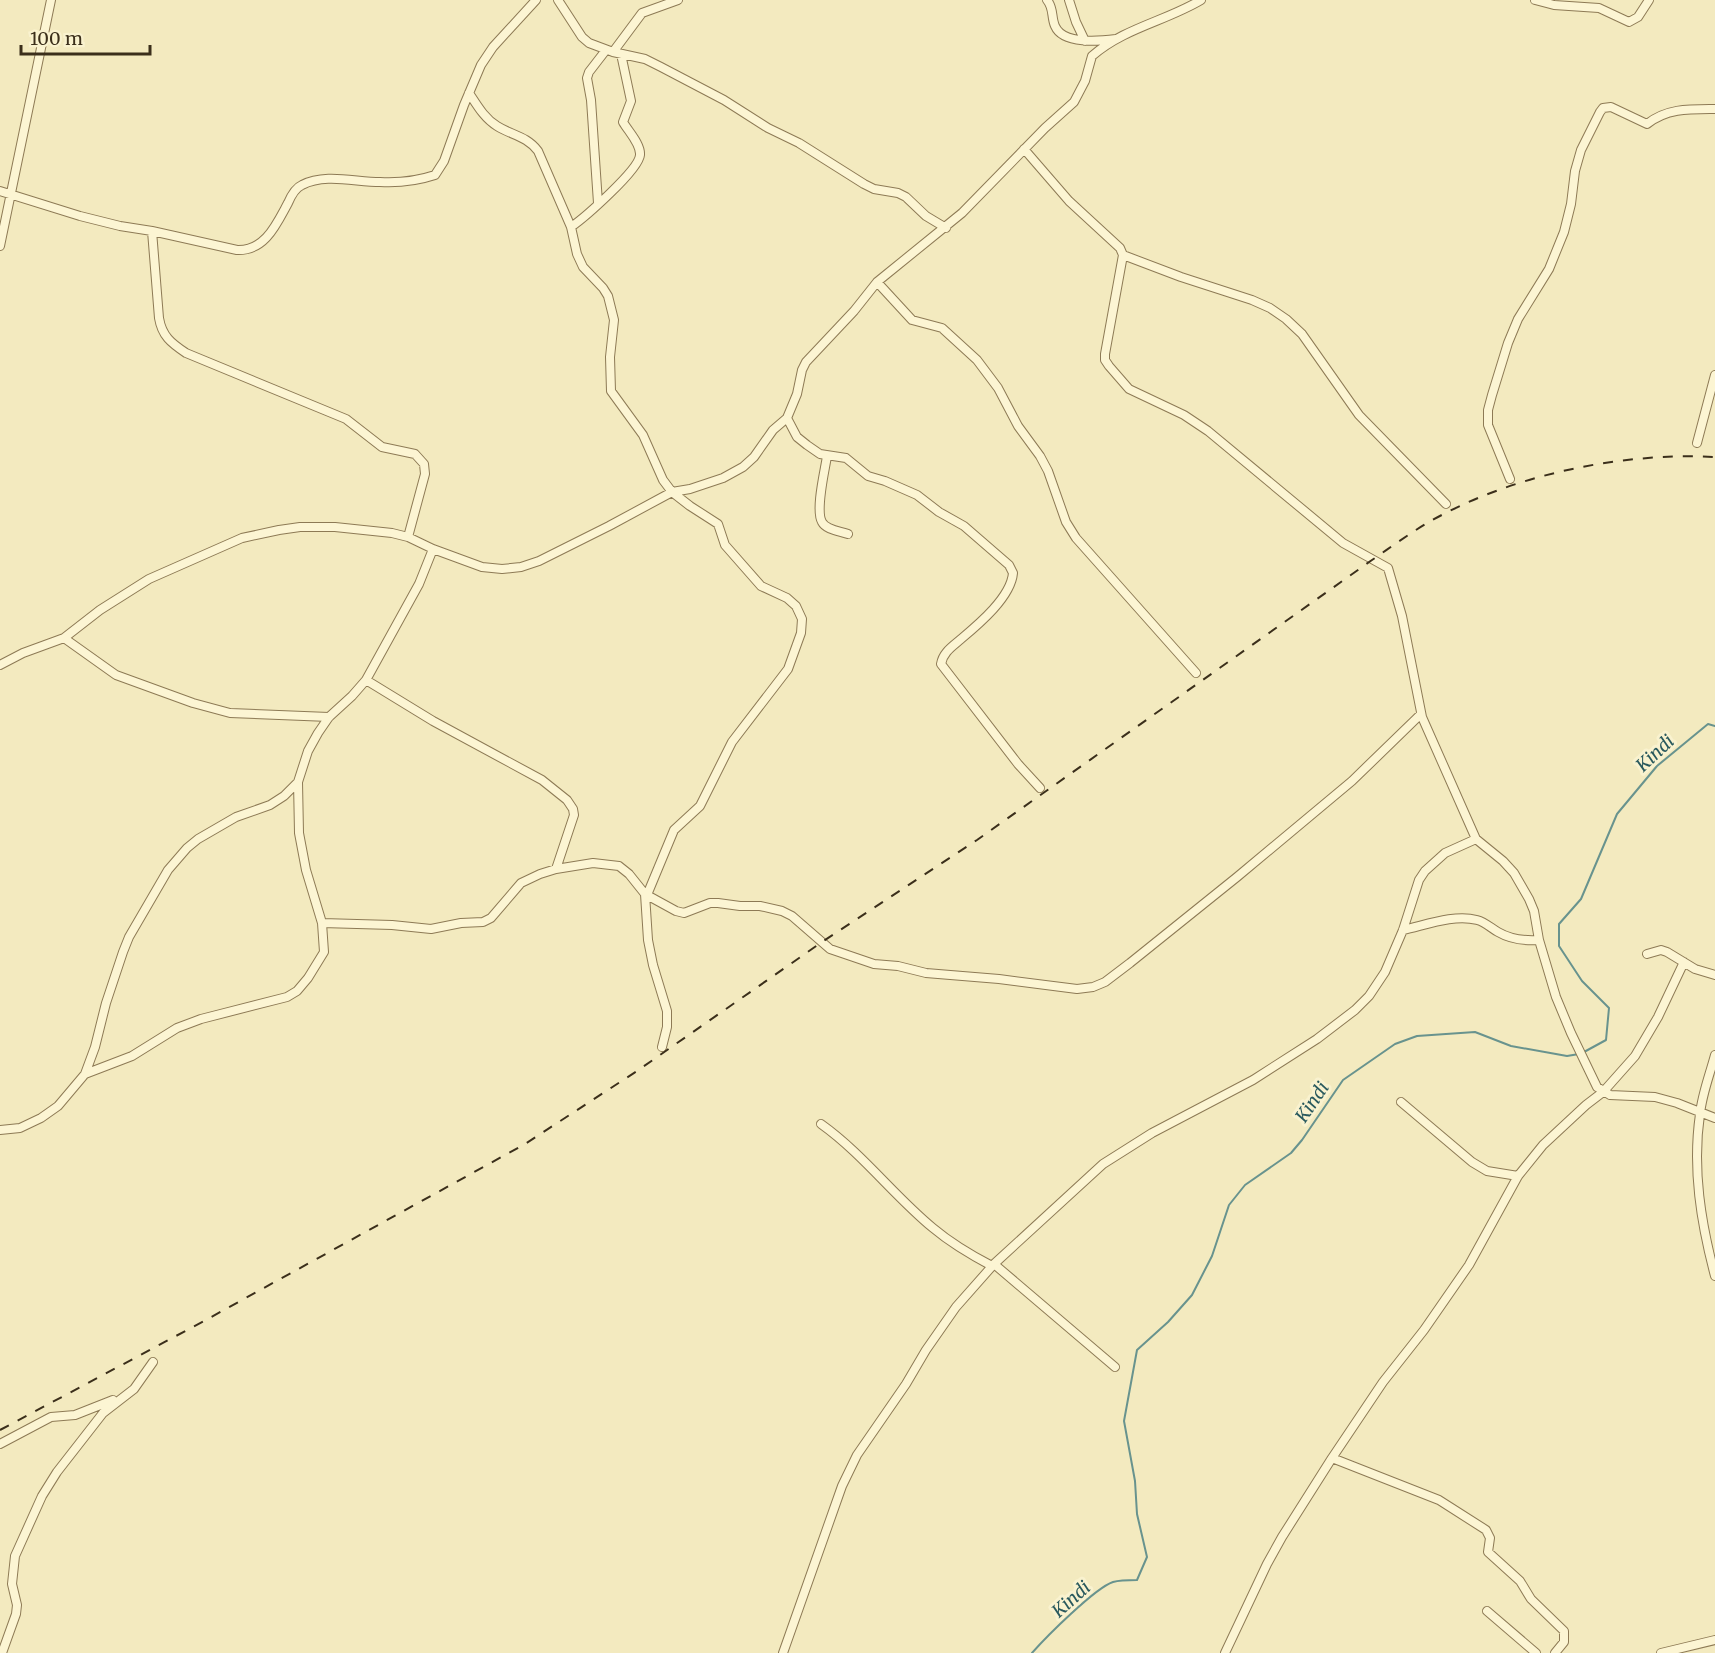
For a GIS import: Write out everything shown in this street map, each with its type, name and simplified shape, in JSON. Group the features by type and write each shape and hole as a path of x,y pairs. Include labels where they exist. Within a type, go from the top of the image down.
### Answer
{"street":[{"path":"0,246 51,0"},
{"path":"0,191 120,226 216,246 247,250 256,247 272,232 294,191 301,185 319,179 380,183 416,181 435,175 444,161 481,65 493,47 536,0"},
{"path":"558,0 582,37 589,43 613,52 645,59 688,81 724,100 768,128 799,143 864,184 874,189 898,193 906,197 926,216 945,228"},
{"path":"598,203 591,100 587,78 589,72 613,52 642,13 678,0"},
{"path":"1047,0 1052,10 1054,25 1063,35 1085,41 1120,38"},
{"path":"1069,0 1085,41"},
{"path":"0,665 23,653 64,638 100,610 149,579 242,538 300,527 335,526 408,537 482,567 502,569 521,567 539,561 672,492 690,489 723,478 743,467 754,457 773,430 787,418 806,362 854,311 877,282 963,213 1024,149 1074,102 1085,81 1092,56 1144,25 1201,0"},
{"path":"1535,0 1554,5 1599,8 1629,22 1638,17 1650,0"},
{"path":"571,227 586,217 635,167 640,154 639,147 623,122 631,101 613,52"},
{"path":"469,93 487,119 499,128 532,143 538,151 571,227 577,255 583,267 608,296 614,320 610,357 611,391 643,435 663,480 672,492 718,524 731,555 761,586 792,601 801,613 801,633 788,669 732,742 700,806 674,830 646,895 648,940 667,1011 667,1027 662,1047"},
{"path":"1510,478 1488,425 1488,410 1511,335 1518,319 1549,268 1564,232 1572,204 1575,171 1581,150 1600,112 1603,108 1611,107 1648,124 1657,115 1715,109"},
{"path":"1024,149 1069,201 1120,248 1123,255 1105,360 1129,389 1184,415 1208,432 1343,543 1388,568 1401,616 1421,714 1476,839 1515,873 1534,911 1539,940 1556,997 1570,1033 1597,1087 1610,1095 1655,1097 1715,1118"},
{"path":"152,231 160,324 166,339 186,353 346,419 382,447 407,451 421,458 425,474 408,537"},
{"path":"1123,255 1181,278 1252,300 1286,319 1302,334 1359,415 1446,504"},
{"path":"877,282 912,320 942,328 978,360 998,388 1018,426 1040,456 1048,471 1066,522 1076,538 1196,674"},
{"path":"1697,443 1715,375"},
{"path":"787,418 797,437 820,454 846,458 868,476 917,495 939,513 964,526 1009,565 1013,573 1008,590 980,622 946,652 941,664 1018,764 1040,788"},
{"path":"827,456 820,519 822,524 829,528 848,534"},
{"path":"85,1074 132,1056 177,1028 201,1019 287,997 297,991 308,978 324,952 321,923 299,833 298,782 308,752 329,717 366,680 419,584 433,549"},
{"path":"64,638 116,675 193,703 230,713 329,717"},
{"path":"366,680 433,721 542,780 567,800 574,815 556,869"},
{"path":"321,923 392,925 431,929 461,923 483,922 491,918 521,883 556,869 593,862 618,866 629,874 646,895 676,911 684,913 710,903 718,903 760,906 782,911 792,916 830,949 874,964 898,966 926,973 1077,989 1093,987 1105,982 1238,877 1352,781 1421,714"},
{"path":"0,1130 20,1128 41,1118 58,1106 85,1074 123,952 134,928 168,870 198,839 236,817 270,805 284,796 298,782"},
{"path":"783,1653 842,1486 857,1455 956,1307 993,1265 1103,1164 1152,1133 1252,1080 1355,1010 1378,984 1403,930 1419,880 1425,871 1445,853 1476,839"},
{"path":"1403,930 1446,920 1467,919 1483,922 1508,937 1526,941 1539,940"},
{"path":"1647,954 1661,950 1695,969 1715,975"},
{"path":"1225,1653 1267,1564 1332,1458 1383,1383 1424,1330 1469,1265 1518,1176 1543,1145 1603,1092 1635,1056 1658,1017 1684,962"},
{"path":"1715,1055 1700,1113 1697,1172 1701,1220 1715,1276"},
{"path":"1401,1102 1472,1162 1487,1171 1518,1176"},
{"path":"821,1124 843,1140 934,1229 959,1248 993,1265 1115,1366"},
{"path":"2,1653 16,1614 17,1605 12,1584 15,1556 38,1504 57,1472 103,1413 134,1389 153,1362"},
{"path":"0,1444 51,1417 75,1415 95,1409 134,1389"},
{"path":"1332,1458 1439,1500 1486,1530 1490,1538 1488,1552 1520,1581 1531,1599 1564,1631 1564,1642 1555,1653"},
{"path":"1487,1611 1536,1653"},
{"path":"1661,1653 1715,1640"}],"waterway":[{"name":"Kindi","path":"1584,1052 1606,1040 1609,1008 1582,981 1559,946 1559,924 1581,899 1617,814 1657,766 1708,724 1715,726"},
{"name":"Kindi","path":"1032,1653 1071,1614 1105,1586 1116,1581 1137,1580 1147,1557 1137,1514 1135,1481 1124,1421 1137,1350 1168,1322 1192,1295 1212,1256 1229,1205 1245,1185 1291,1153 1343,1080 1395,1044 1417,1036 1475,1032 1511,1046 1567,1056 1579,1054"}],"railway":[{"path":"0,1430 204,1321 525,1144 637,1071 822,942 977,840 1429,522 1495,491 1568,470 1642,458 1715,457"}]}
